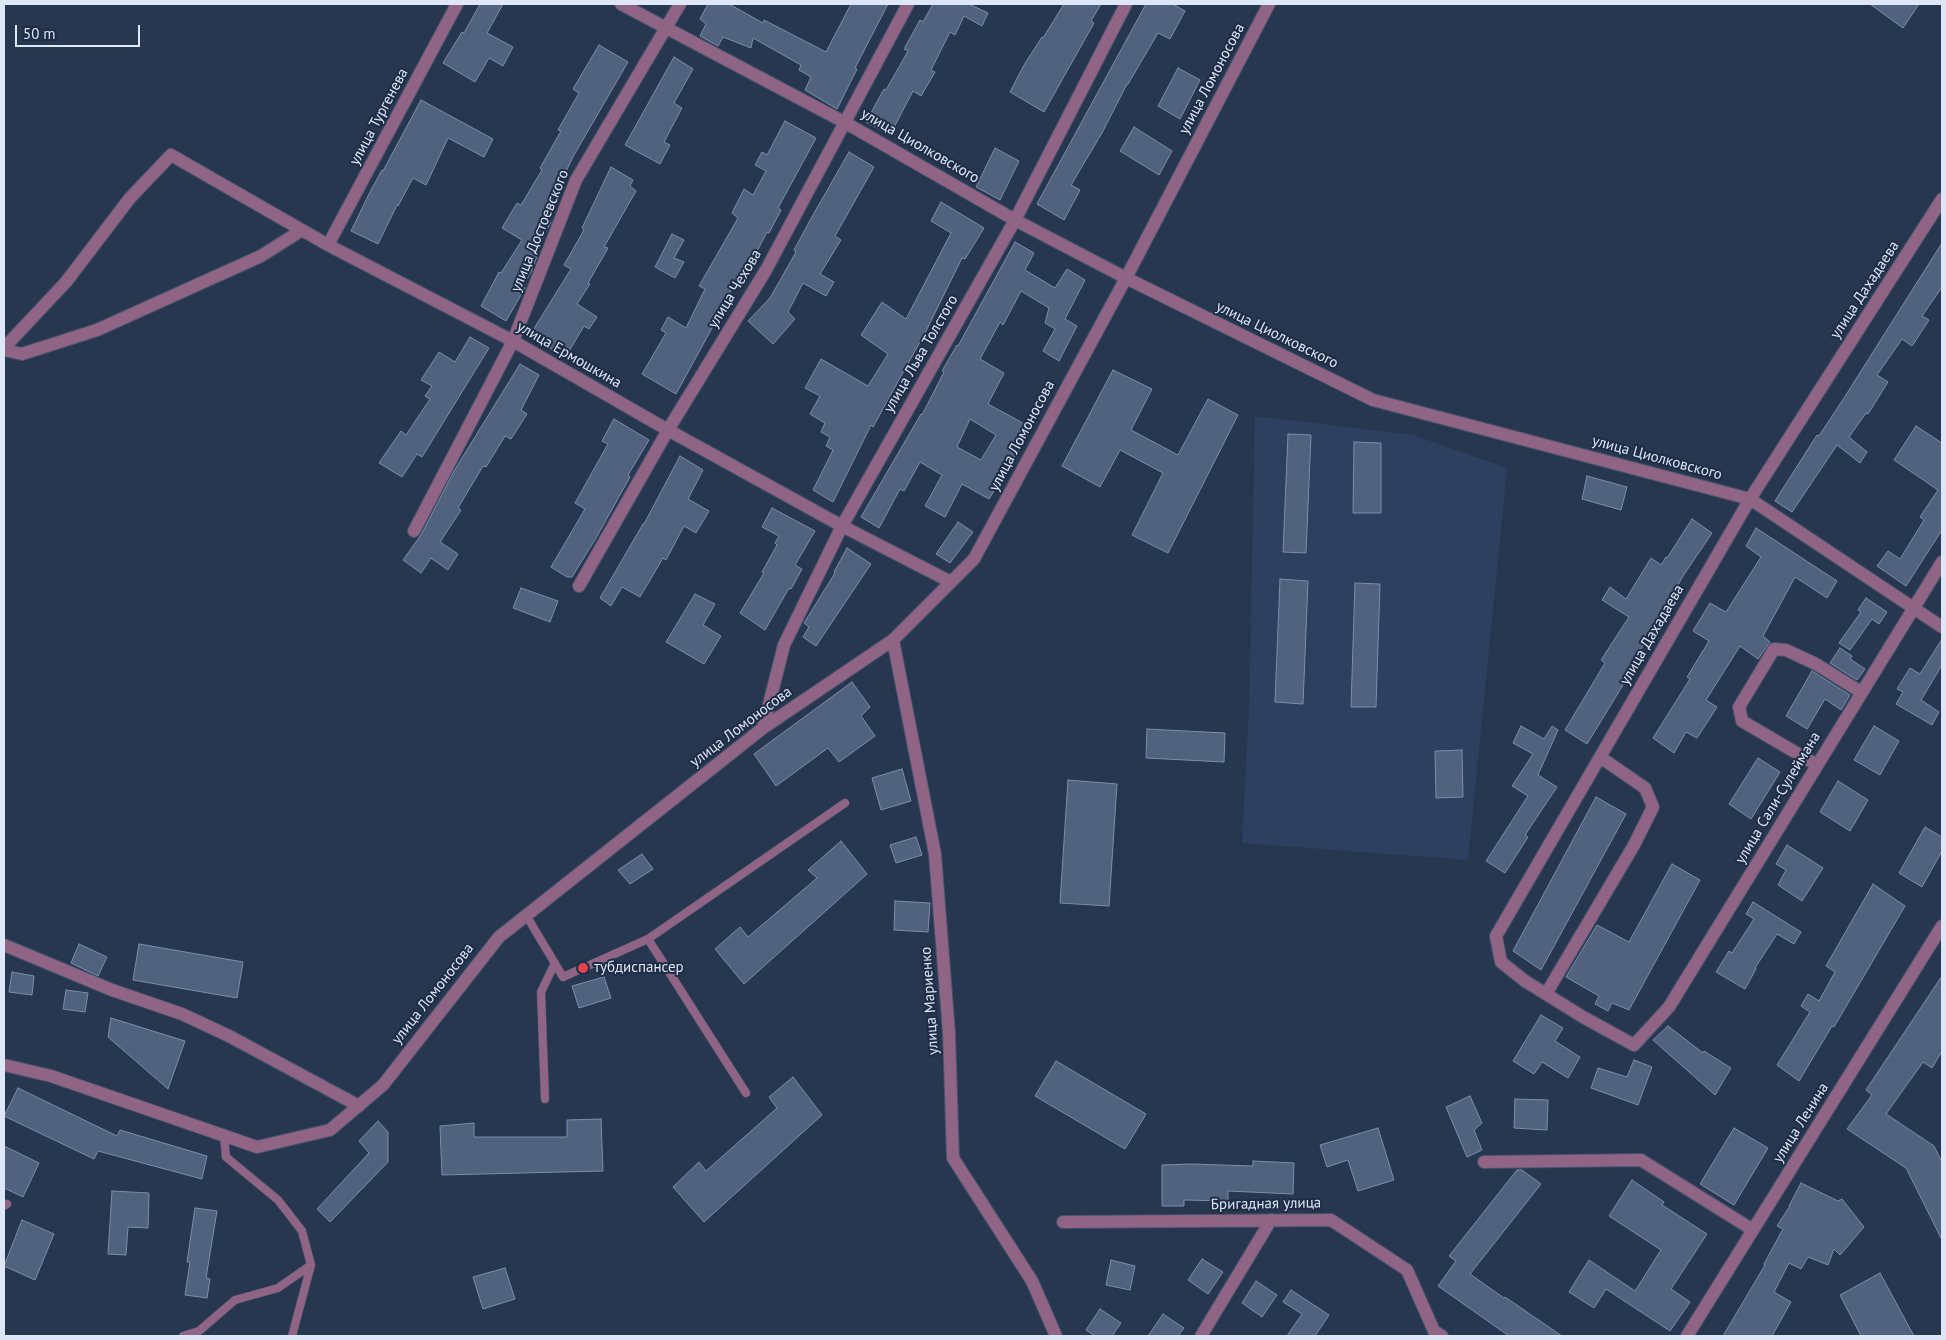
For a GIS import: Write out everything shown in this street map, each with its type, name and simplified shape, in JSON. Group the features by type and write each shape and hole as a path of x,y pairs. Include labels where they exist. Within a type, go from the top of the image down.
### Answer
{"street":[{"name":"улица Тургенева","path":"328,245 458,4"},
{"name":"улица Циолковского","path":"621,4 844,122 1015,220 1126,278 1372,400 1750,499 1942,626"},
{"name":"улица Достоевского","path":"414,530 513,341 576,180 680,4"},
{"name":"улица Чехова","path":"579,586 668,430 766,270 908,4"},
{"name":"улица Льва Толстого","path":"763,728 784,645 842,526 1015,220 1126,4"},
{"name":"улица Ломоносова","path":"4,1065 51,1076 257,1147 330,1130 359,1106 383,1085 499,937 763,728 893,640 974,559 1126,278 1269,4"},
{"name":"улица Ермошкина","path":"4,349 66,282 130,198 171,155 328,245 513,341 668,430 842,526 952,582"},
{"name":"улица Дахадаева","path":"1634,1045 1525,981 1501,962 1496,936 1750,499 1942,199"},
{"path":"4,349 22,354 97,330 261,256 302,230"},
{"name":"улица Сали-Сулеймана","path":"1634,1045 1669,1007 1942,562"},
{"name":"улица Мариенко","path":"893,640 935,854 949,1033 953,1158 1032,1281 1056,1336"},
{"path":"1817,765 1742,721 1739,707 1774,649 1786,650 1816,664 1862,692"},
{"path":"1546,994 1634,845 1653,806 1646,788 1600,757"},
{"name":"улица Ленина","path":"1687,1336 1942,926"},
{"path":"4,945 112,990 182,1014 229,1036 359,1106"},
{"path":"1484,1162 1641,1160 1754,1230"},
{"path":"1201,1336 1271,1220"},
{"name":"Бригадная улица","path":"1063,1222 1331,1220 1408,1270 1435,1334"}],"lane":[{"path":"526,915 563,977 648,939 845,803"},
{"path":"648,939 746,1093"},
{"path":"545,1099 541,992 555,963"},
{"path":"224,1136 226,1157 278,1200 302,1231 311,1265 292,1336"},
{"path":"183,1336 198,1331 235,1300 278,1288 311,1265"}],"shaded area":[{"path":"1255,416 1413,435 1507,468 1468,860 1242,843 1249,709"}],"building":[{"path":"480,4 503,4 487,33 513,47 503,66 489,58 475,82 443,63 462,32 464,33"},
{"path":"708,4 729,4 763,23 764,20 826,52 851,4 888,4 855,68 857,69 837,109 805,90 811,77 799,70 801,65 753,38 751,48 723,37 718,46 700,36 706,24 700,19"},
{"path":"933,4 969,4 988,13 982,26 964,16 955,35 950,32 931,70 935,72 921,96 913,91 890,135 866,122 908,51 904,49 920,20 923,22"},
{"path":"1064,4 1101,4 1091,21 1094,23 1044,112 1010,92 1024,65"},
{"path":"1146,4 1173,4 1185,11 1170,39 1158,33 1127,84 1102,133 1071,185 1080,190 1064,220 1037,204"},
{"path":"1870,4 1919,4 1903,28"},
{"path":"599,45 628,62 574,155 543,218 551,222 535,252 538,254 523,286 525,288 506,321 481,306 499,272 501,273 522,240 502,228 517,203 521,205 542,170 540,168 561,131 558,130 579,93 573,89"},
{"path":"674,57 693,69 674,103 682,108 664,142 670,145 660,164 625,145"},
{"path":"1178,68 1200,80 1180,119 1158,106"},
{"path":"421,100 493,139 484,157 448,138 426,185 413,178 378,244 351,231 371,190"},
{"path":"785,121 816,138 778,208 781,210 769,233 767,232 752,261 750,260 721,307 723,308 676,394 642,374 666,333 661,330 668,317 686,328 705,289 699,286 738,218 732,213 744,189 753,195 766,171 755,165 762,152 767,155"},
{"path":"1134,127 1172,151 1159,175 1120,151"},
{"path":"995,148 1019,161 1000,200 976,187"},
{"path":"849,152 874,167 835,236 841,240 820,274 834,282 826,296 803,283 788,312 795,319 773,344 748,321 770,298 796,252 794,250"},
{"path":"611,167 633,180 630,186 636,191 604,247 608,248 588,283 590,284 577,304 597,317 589,329 584,326 565,358 530,335 571,269 564,265 584,230 582,228"},
{"path":"941,202 984,228 965,259 962,258 926,331 873,427 871,425 833,502 813,490 833,450 826,446 830,437 821,432 825,423 810,414 820,396 805,388 821,359 868,386 888,354 861,335 882,302 906,319 951,233 931,221"},
{"path":"672,234 684,240 674,258 684,262 675,278 655,267"},
{"path":"1015,242 1034,253 1025,270 1055,288 1067,269 1085,280 1065,319 1077,326 1059,361 1043,351 1055,329 1045,323 1049,308 1021,291 1003,325 1000,322 980,359 1004,373 988,404 1032,428 989,499 962,484 945,517 925,506 942,475 920,462 904,491 900,489 879,528 861,517 922,415 944,372 942,371 958,346","holes":["970,419 996,435 981,460 957,447"]},
{"path":"1942,243 1942,287 1922,316 1929,320 1912,346 1902,339 1877,375 1888,382 1868,414 1866,413 1849,437 1867,452 1860,463 1837,445 1792,512 1775,501 1817,435 1819,436 1844,398"},
{"path":"470,337 489,348 422,457 417,454 402,477 379,463 401,431 406,435 430,399 425,396 432,386 421,380 439,352 455,362"},
{"path":"520,364 539,375 521,410 527,414 511,439 505,436 486,467 483,466 458,508 461,510 440,542 458,554 448,570 431,558 421,573 403,560 421,535 454,471"},
{"path":"1113,370 1152,389 1131,430 1178,455 1208,399 1238,415 1168,553 1132,535 1163,473 1120,450 1100,487 1062,466"},
{"path":"614,419 649,440 628,475 630,477 596,538 572,577 567,577 551,567 585,509 575,503 608,444 602,441"},
{"path":"1916,426 1942,443 1942,530 1906,586 1877,566 1888,551 1900,559 1924,520 1920,517 1938,490 1894,460"},
{"path":"1288,434 1311,435 1306,553 1283,552"},
{"path":"1354,442 1381,443 1381,513 1353,513"},
{"path":"680,456 703,470 688,499 709,511 696,533 684,526 666,560 663,558 640,597 622,587 611,606 600,598 644,524"},
{"path":"1587,476 1627,487 1621,510 1582,499"},
{"path":"772,508 815,531 795,565 802,569 765,630 740,613 764,573 762,572 777,545 775,543 779,536 762,527"},
{"path":"1692,519 1712,533 1683,576 1648,638 1620,682 1623,685 1587,744 1565,730 1605,663 1601,660 1629,617 1602,600 1610,587 1626,599 1651,558 1661,565"},
{"path":"958,522 973,532 950,563 936,554"},
{"path":"1756,528 1837,581 1827,598 1795,577 1763,636 1770,642 1758,659 1740,646 1706,700 1717,707 1697,738 1686,732 1674,753 1653,738 1690,679 1687,677 1709,641 1693,631 1710,603 1726,612 1761,557 1746,546"},
{"path":"847,548 871,564 816,646 803,637 809,627 804,623 835,573"},
{"path":"1280,579 1308,581 1303,704 1275,702"},
{"path":"1355,583 1380,584 1376,707 1351,707"},
{"path":"521,588 558,601 550,622 513,608"},
{"path":"695,594 715,604 703,625 721,636 704,664 666,642"},
{"path":"1866,598 1887,612 1879,624 1872,619 1850,650 1839,643 1861,612 1858,610"},
{"path":"1942,639 1942,665 1921,700 1939,712 1932,725 1896,704 1903,692 1897,689 1910,668 1920,674"},
{"path":"1840,648 1852,656 1850,659 1865,669 1857,680 1830,663"},
{"path":"1812,671 1850,695 1841,710 1825,699 1807,729 1786,716"},
{"path":"852,682 870,707 861,716 875,736 839,762 828,748 776,786 754,754"},
{"path":"1521,726 1544,739 1552,726 1558,730 1538,775 1557,787 1525,835 1528,837 1505,873 1486,861 1528,796 1512,786 1533,754 1513,743"},
{"path":"1874,726 1899,741 1880,775 1854,760"},
{"path":"1147,729 1225,733 1224,762 1146,758"},
{"path":"1462,750 1463,797 1436,798 1435,751"},
{"path":"1758,758 1780,772 1751,819 1729,804"},
{"path":"902,769 911,801 881,810 872,778"},
{"path":"1068,780 1117,784 1109,906 1060,903"},
{"path":"1838,781 1868,800 1850,831 1820,812"},
{"path":"1596,797 1626,814 1541,970 1513,951"},
{"path":"1925,827 1942,837 1942,851 1922,887 1899,873"},
{"path":"916,837 922,855 896,863 890,845"},
{"path":"841,841 867,874 744,984 715,949 740,927 748,937 817,878 808,870"},
{"path":"1787,845 1823,868 1802,901 1778,885 1786,870 1776,864"},
{"path":"642,854 653,869 630,884 618,870"},
{"path":"1672,864 1700,880 1629,1010 1612,1003 1608,1011 1595,1004 1599,996 1566,977 1597,925 1629,942"},
{"path":"1873,884 1905,906 1834,1027 1832,1026 1799,1081 1777,1065 1810,1012 1801,1006 1808,994 1819,1001 1835,972 1826,966"},
{"path":"895,901 930,903 928,932 894,930"},
{"path":"1753,902 1801,932 1794,944 1777,934 1755,968 1745,989 1716,972 1729,951 1732,953 1754,919 1746,914"},
{"path":"79,944 107,957 98,976 71,963"},
{"path":"139,944 243,962 237,998 133,980"},
{"path":"12,972 34,976 32,995 9,992"},
{"path":"1942,976 1942,1051 1932,1068 1923,1062 1886,1114 1934,1146 1942,1162 1942,1240 1906,1168 1847,1129 1872,1095 1866,1090"},
{"path":"604,977 611,998 579,1008 572,986"},
{"path":"66,990 88,993 85,1012 63,1009"},
{"path":"1541,1015 1563,1028 1555,1041 1580,1057 1568,1078 1542,1062 1534,1074 1513,1061"},
{"path":"111,1018 185,1041 168,1089 108,1037"},
{"path":"1668,1026 1703,1053 1704,1051 1731,1068 1715,1095 1653,1040"},
{"path":"1634,1060 1652,1067 1638,1105 1591,1088 1598,1068 1627,1077"},
{"path":"1056,1061 1146,1114 1125,1149 1035,1096"},
{"path":"793,1077 822,1115 704,1222 673,1187 699,1162 706,1171 777,1108 769,1097"},
{"path":"18,1088 117,1136 120,1130 207,1156 202,1179 98,1151 94,1159 4,1116"},
{"path":"1470,1096 1482,1123 1474,1130 1482,1150 1467,1157 1446,1107"},
{"path":"1515,1099 1548,1100 1547,1130 1514,1128"},
{"path":"601,1119 603,1171 442,1175 440,1126 474,1123 474,1137 567,1137 567,1120"},
{"path":"378,1121 388,1132 388,1162 330,1222 317,1209 369,1153 359,1141"},
{"path":"1378,1128 1394,1180 1358,1191 1348,1160 1327,1167 1320,1145"},
{"path":"1734,1128 1768,1148 1734,1205 1700,1184"},
{"path":"4,1146 39,1163 23,1197 4,1188"},
{"path":"1253,1161 1294,1163 1293,1194 1228,1191 1228,1201 1184,1200 1184,1206 1162,1206 1162,1165 1253,1166"},
{"path":"1517,1170 1522,1170 1541,1184 1470,1274 1562,1336 1509,1336 1438,1286 1456,1261 1449,1256"},
{"path":"1632,1180 1664,1202 1662,1205 1707,1234 1671,1289 1690,1302 1670,1331 1606,1289 1594,1308 1569,1292 1589,1260 1635,1291 1661,1250 1609,1216"},
{"path":"1801,1183 1838,1201 1842,1199 1864,1227 1840,1255 1834,1249 1828,1265 1808,1257 1801,1269 1789,1263 1774,1292 1791,1302 1772,1336 1723,1336 1765,1265 1783,1229 1777,1226 1790,1206"},
{"path":"112,1191 149,1193 148,1228 128,1227 126,1255 108,1254"},
{"path":"195,1208 217,1211 206,1278 210,1279 207,1298 185,1295 190,1262 187,1262"},
{"path":"22,1220 54,1234 35,1280 4,1266"},
{"path":"1202,1259 1223,1272 1208,1294 1188,1280"},
{"path":"1111,1260 1135,1266 1130,1290 1106,1285"},
{"path":"505,1268 515,1299 483,1309 473,1277"},
{"path":"1880,1273 1914,1336 1861,1336 1840,1295"},
{"path":"1256,1281 1277,1295 1262,1317 1242,1303"},
{"path":"1291,1290 1329,1315 1315,1336 1287,1336 1302,1314 1283,1302"},
{"path":"1100,1309 1121,1323 1112,1336 1095,1336 1086,1330"},
{"path":"1163,1314 1184,1328 1178,1336 1148,1336"}],"place":[{"name":"тубдиспансер","path":"583,968"}]}
